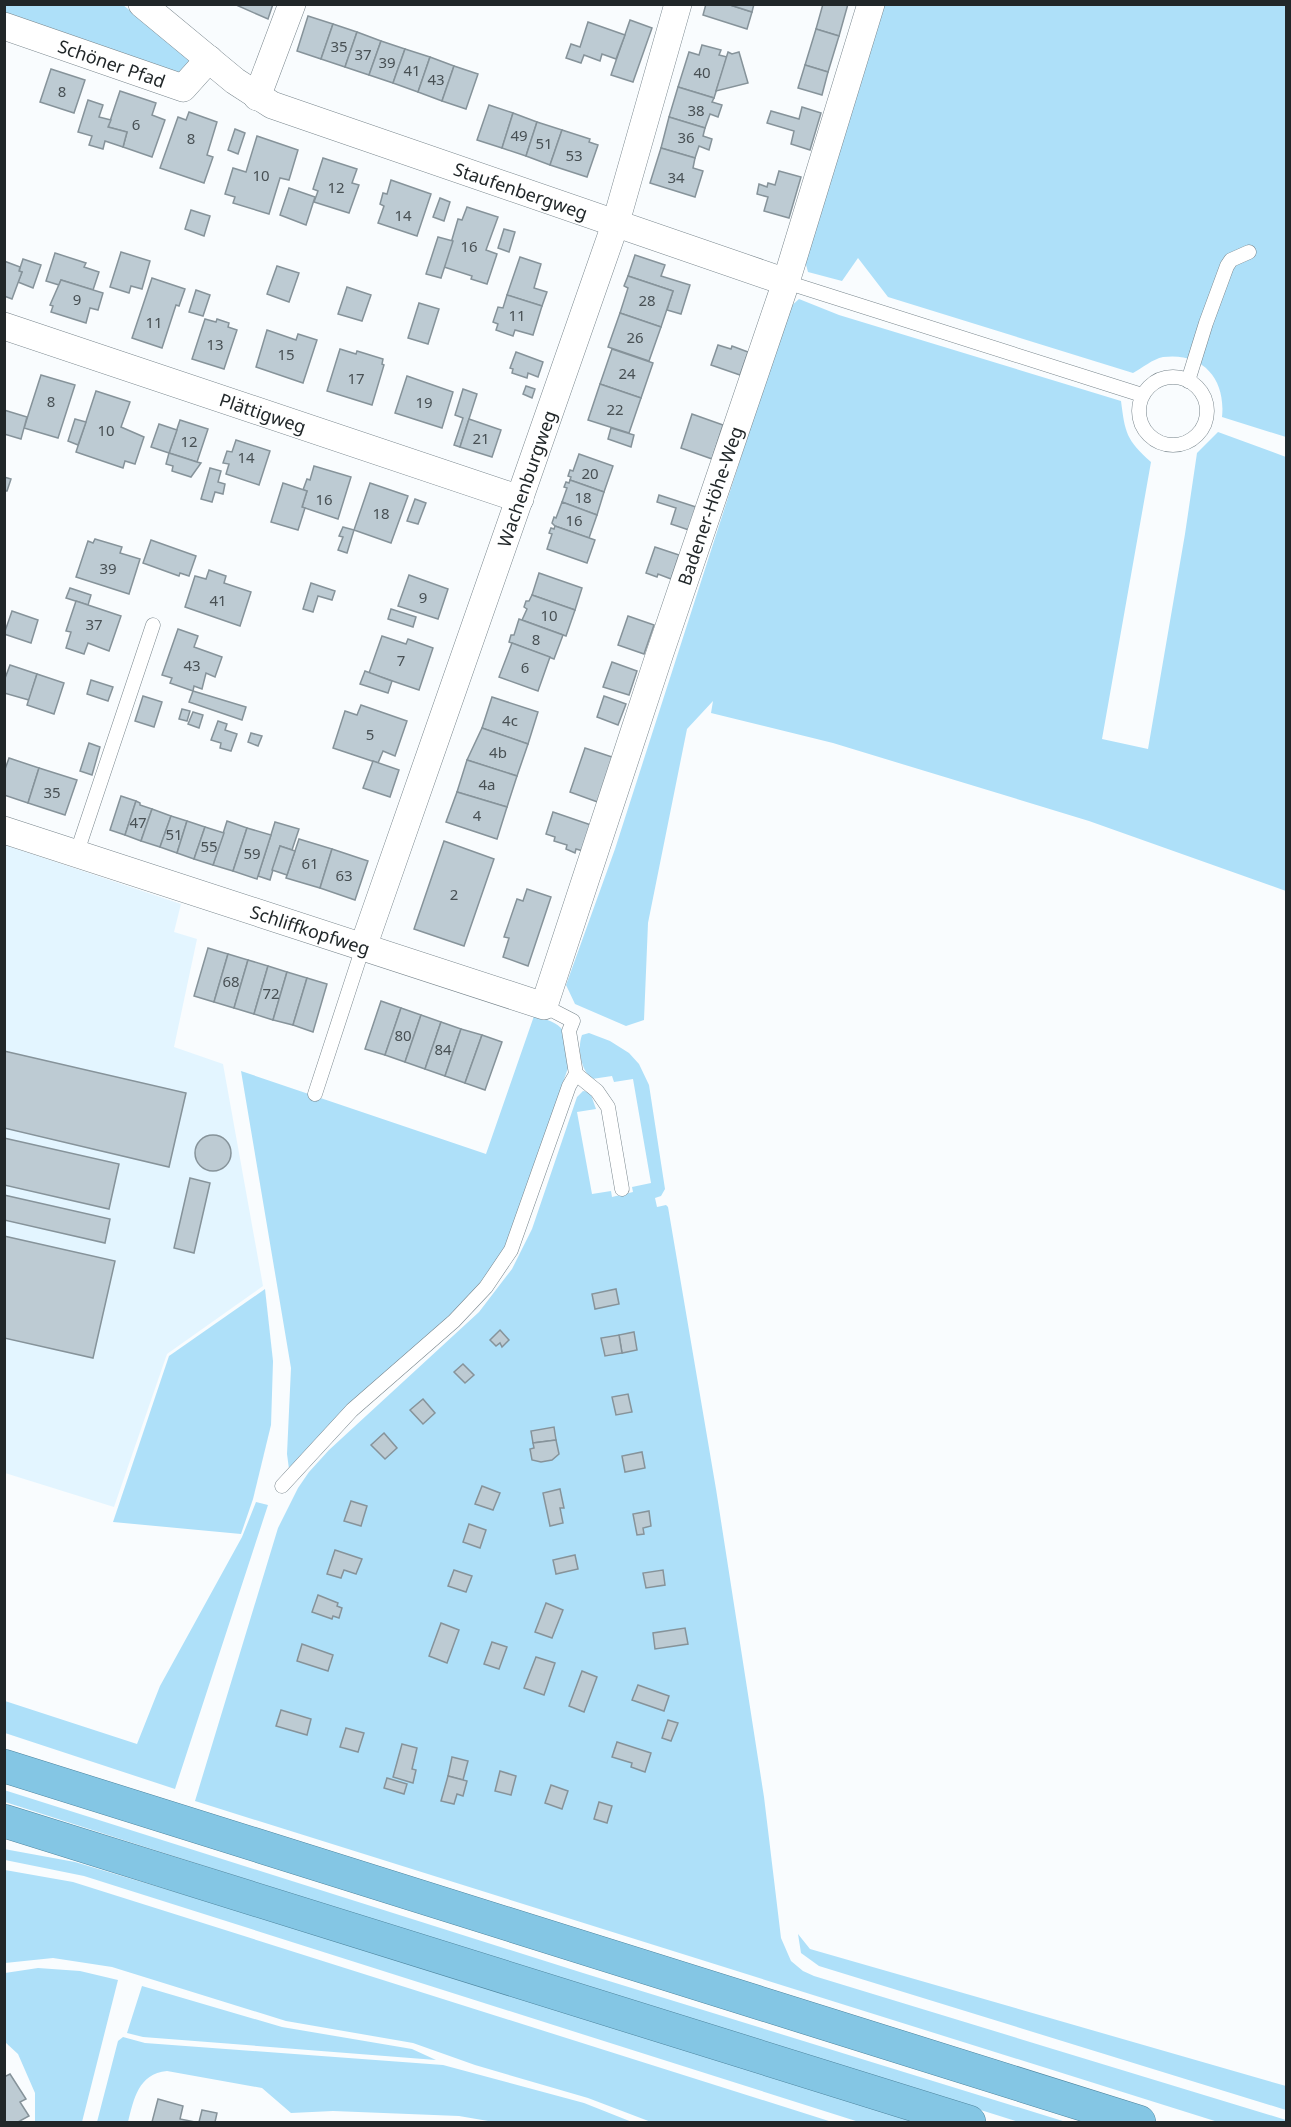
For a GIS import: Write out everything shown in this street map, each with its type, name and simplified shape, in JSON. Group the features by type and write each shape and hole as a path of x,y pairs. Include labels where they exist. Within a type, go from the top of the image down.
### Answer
{"highway":[{"path":"4,1766 1139,2122"},
{"path":"4,1821 969,2122"}],"street":[{"name":"Staufenbergweg","path":"142,4 257,97 290,113 616,222 786,282"},
{"path":"257,97 292,4"},
{"name":"Wachenburgweg","path":"363,948 616,222 678,4"},
{"name":"Badener-Höhe-Weg","path":"544,1006 660,653 786,282 871,4"},
{"name":"Schöner Pfad","path":"4,26 183,88 209,59"},
{"name":"Plättigweg","path":"4,326 520,500"},
{"name":"Schliffkopfweg","path":"4,830 544,1006"}],"lane":[{"path":"1188,381 1227,266 1231,260 1249,252"},
{"path":"786,282 1142,395"},
{"path":"1175,377 1188,381 1197,387 1204,397 1207,408 1206,419 1197,435 1185,443 1169,445 1150,436 1140,419 1139,406 1142,395 1150,386 1164,378 1175,377"},
{"path":"76,855 153,625"},
{"path":"315,1094 363,948"},
{"path":"282,1486 352,1410 454,1321 486,1287 511,1250 569,1086 576,1074 569,1031 573,1021 544,1006"},
{"path":"576,1074 597,1091 608,1107 621,1189"}],"shaded area":[{"path":"5,5 123,5 191,59 178,76 5,16"},
{"path":"882,5 1286,5 1286,437 1222,417 1222,403 1216,380 1209,371 1190,359 1163,357 1133,373 888,297 858,258 842,281 808,272 805,261"},
{"path":"799,299 839,315 1121,401 1128,435 1136,448 1151,462 1102,739 1148,749 1197,453 1218,432 1286,457 1286,891 1089,821 833,743 711,713 713,701 687,729 648,923 644,1020 626,1026 575,1004 566,985 615,849 789,308"},
{"path":"5,845 181,904 174,932 197,939 174,1047 223,1064 263,1286 167,1354 114,1507 5,1473"},
{"path":"534,1016 555,1023 564,1033 568,1068 507,1245 482,1282 446,1320 289,1469 287,1454 291,1368 241,1071 486,1154"},
{"path":"589,1033 610,1041 629,1053 639,1064 649,1085 665,1189 661,1196 655,1198 657,1207 666,1205 668,1207 716,1489 764,1797 781,1938 791,1961 803,1971 814,1976 1286,2120 1286,2122 1218,2122 195,1801 278,1528 298,1488 329,1450 479,1312 512,1269 532,1229 577,1097 583,1091 590,1092 596,1109 577,1112 592,1194 611,1191 612,1197 633,1192 632,1187 651,1183 633,1079 614,1082 612,1076 592,1079 588,1075 581,1059 580,1046 582,1035"},
{"path":"265,1289 273,1361 271,1425 253,1499 241,1534 113,1522 169,1356"},
{"path":"256,1502 268,1505 175,1789 5,1733 5,1701 137,1744 160,1686 242,1537"},
{"path":"4,1790 583,1973 1066,2122 1019,2122 5,1802"},
{"path":"4,1849 75,1862 222,1906 916,2122 859,2122 84,1876 5,1860"},
{"path":"5,1870 73,1882 832,2122 651,2122 588,2098 475,2065 413,2043 286,2021 112,1967 53,1958 5,1963"},
{"path":"798,1934 810,1949 1286,2086 1286,2110 819,1966 801,1953"},
{"path":"38,1968 80,1971 118,1980 82,2122 35,2122 35,2093 18,2054 5,2042 5,1973"},
{"path":"142,1986 282,2027 412,2049 436,2060 143,2037 127,2033"},
{"path":"123,2037 145,2043 443,2065 584,2103 632,2122 494,2122 459,2116 333,2111 291,2113 262,2088 167,2071 157,2073 143,2082 135,2097 128,2122 97,2122 118,2041"}],"building":[{"path":"234,4 273,4 268,19"},
{"path":"706,4 727,4 752,12 747,29 703,15"},
{"path":"727,4 754,4 752,12"},
{"path":"823,4 848,4 839,36 816,29"},
{"path":"308,16 333,24 321,59 297,51"},
{"path":"630,20 652,28 633,82 611,75"},
{"path":"588,22 625,35 616,59 602,54 600,61 584,55 581,63 566,58 571,44 580,47"},
{"path":"333,24 357,32 345,67 321,59"},
{"path":"816,29 839,36 828,72 805,65"},
{"path":"357,32 381,41 369,75 345,67"},
{"path":"381,41 405,49 393,83 369,75"},
{"path":"702,45 721,50 719,55 727,57 714,98 678,87 689,52 699,55"},
{"path":"405,49 430,57 418,92 393,83"},
{"path":"728,52 732,54 739,52 748,83 716,91"},
{"path":"430,57 454,66 442,101 418,92"},
{"path":"805,65 828,72 822,95 798,88"},
{"path":"454,66 478,74 466,109 442,101"},
{"path":"51,69 85,80 74,113 40,102"},
{"path":"678,87 714,98 712,102 722,105 718,117 710,114 705,128 669,117"},
{"path":"120,91 156,103 152,115 165,120 152,157 123,147 127,132 108,127"},
{"path":"88,100 103,105 99,117 111,120 108,127 127,132 123,147 105,141 103,149 89,145 92,136 78,132"},
{"path":"489,105 513,113 502,148 477,140"},
{"path":"802,107 821,113 810,150 791,144 794,131 767,123 771,111 799,119"},
{"path":"189,112 217,122 207,155 213,157 204,183 160,168 178,117 186,120"},
{"path":"513,113 537,122 526,156 502,148"},
{"path":"669,117 705,128 703,136 712,139 709,150 699,146 695,158 661,148"},
{"path":"537,122 562,130 550,165 526,156"},
{"path":"235,129 245,133 238,154 228,150"},
{"path":"562,130 590,139 589,142 598,145 587,177 550,165"},
{"path":"257,136 298,150 289,180 280,178 269,214 233,203 235,197 225,194 233,168 246,172"},
{"path":"661,148 695,158 693,168 703,171 695,197 650,183"},
{"path":"323,158 357,169 352,183 359,185 349,213 314,202 318,191 313,189"},
{"path":"779,171 801,177 789,218 764,211 768,197 757,194 759,184 767,187 768,183 775,185"},
{"path":"391,180 431,194 417,236 378,223 384,206 380,204 383,193 387,194"},
{"path":"289,188 315,197 306,225 280,215"},
{"path":"440,198 450,202 444,221 433,217"},
{"path":"467,207 498,217 486,250 497,254 487,284 471,279 472,276 444,267 458,219 462,220"},
{"path":"191,210 210,216 204,236 185,229"},
{"path":"504,229 515,232 509,252 498,248"},
{"path":"438,237 453,241 441,278 426,274"},
{"path":"121,252 150,261 142,289 131,286 129,293 110,287"},
{"path":"55,253 86,263 84,267 99,272 93,290 61,280 59,285 46,281"},
{"path":"635,255 665,265 661,276 690,285 681,314 667,310 673,291 628,276"},
{"path":"520,257 541,264 534,288 547,292 542,306 507,295"},
{"path":"23,259 41,265 33,288 18,282"},
{"path":"4,261 20,267 19,271 22,272 12,299 4,296"},
{"path":"277,266 299,273 289,302 267,294"},
{"path":"628,276 673,291 661,327 620,313 628,288 624,286"},
{"path":"152,278 185,289 179,306 176,305 162,348 132,338"},
{"path":"61,280 103,293 98,310 90,308 86,323 51,312 53,306 50,305"},
{"path":"347,287 371,295 362,321 338,314"},
{"path":"196,290 210,295 203,316 189,312"},
{"path":"507,295 542,306 533,335 515,330 513,336 496,330 498,324 493,322 498,307 503,308"},
{"path":"419,303 439,309 428,344 408,338"},
{"path":"620,313 661,327 649,361 608,347"},
{"path":"205,319 216,322 217,319 229,323 228,327 237,330 224,369 192,359"},
{"path":"267,330 296,340 298,334 317,340 303,383 256,367"},
{"path":"718,345 731,349 732,346 748,352 740,375 711,365"},
{"path":"340,349 356,354 357,351 383,359 382,364 384,365 372,405 327,391"},
{"path":"612,349 653,363 641,398 600,384"},
{"path":"516,352 543,362 538,377 528,373 527,378 512,373 513,369 510,368"},
{"path":"41,375 75,385 58,438 24,428"},
{"path":"407,376 453,392 442,428 395,413"},
{"path":"600,384 641,398 629,433 588,420"},
{"path":"526,386 535,389 532,398 523,394"},
{"path":"463,389 477,394 460,447 454,445 463,418 455,415"},
{"path":"96,391 130,402 121,427 144,437 135,464 125,461 123,468 76,452"},
{"path":"4,410 27,417 21,439 4,434"},
{"path":"692,414 723,425 712,459 681,448"},
{"path":"75,419 86,422 78,445 68,441"},
{"path":"469,419 501,430 492,457 460,447"},
{"path":"180,420 208,429 197,462 169,453"},
{"path":"159,424 177,430 169,453 151,447"},
{"path":"611,428 634,435 631,447 608,439"},
{"path":"236,440 270,451 259,485 226,474 229,464 223,463 227,451 232,452"},
{"path":"169,453 201,463 191,477 172,471 173,466 166,464"},
{"path":"579,454 613,466 604,492 570,480 571,477 568,476 570,470 573,471"},
{"path":"314,466 351,477 338,519 302,507 307,491 303,490 307,479 310,480"},
{"path":"210,468 221,471 218,482 225,484 223,494 215,492 212,502 201,499"},
{"path":"4,477 11,479 7,491 4,491"},
{"path":"570,480 604,492 597,515 562,502 567,488 564,487"},
{"path":"283,483 307,491 302,507 305,508 298,530 271,522"},
{"path":"370,483 408,496 391,543 354,530"},
{"path":"659,495 696,507 689,530 671,524 676,508 657,502"},
{"path":"415,499 426,503 418,524 407,521"},
{"path":"562,502 597,515 589,538 552,523"},
{"path":"555,526 595,540 587,563 547,549 552,534 549,533"},
{"path":"343,527 354,530 347,553 338,550 343,537 339,536"},
{"path":"95,539 122,547 120,553 140,559 129,594 76,577 88,541 93,543"},
{"path":"151,540 196,556 189,576 180,573 179,576 143,563"},
{"path":"655,547 679,555 671,579 658,574 657,577 646,573"},
{"path":"209,570 226,576 224,583 251,592 240,626 185,607 195,576 206,579"},
{"path":"539,573 582,588 575,610 532,595"},
{"path":"409,575 448,589 438,619 398,606"},
{"path":"311,583 335,591 332,600 318,596 313,612 303,609"},
{"path":"70,588 91,595 88,605 66,598"},
{"path":"532,595 575,610 566,636 522,620 527,609 524,607 526,601 529,601"},
{"path":"76,601 121,616 109,651 88,643 84,654 66,648 71,632 66,631"},
{"path":"391,609 416,617 413,627 388,619"},
{"path":"12,611 38,620 31,643 4,634"},
{"path":"628,616 654,625 644,654 618,645"},
{"path":"519,619 563,635 554,659 509,642"},
{"path":"178,629 198,636 194,647 222,657 215,677 206,673 202,689 194,686 193,691 170,683 172,678 162,675"},
{"path":"382,636 406,644 408,639 433,648 419,690 369,673"},
{"path":"512,643 550,657 538,691 499,677"},
{"path":"612,662 637,671 629,695 603,687"},
{"path":"10,665 37,674 29,700 4,693 4,681"},
{"path":"365,671 392,681 388,693 360,684"},
{"path":"37,674 64,683 54,714 27,705"},
{"path":"91,680 113,687 108,701 87,694"},
{"path":"193,691 246,707 242,720 189,702"},
{"path":"143,696 162,702 154,727 135,721"},
{"path":"604,696 626,704 618,725 597,717"},
{"path":"492,697 538,712 528,744 482,728"},
{"path":"361,705 407,721 395,756 383,751 378,763 333,748 345,711 357,715"},
{"path":"182,709 190,711 187,721 179,719"},
{"path":"193,712 203,715 199,728 188,724"},
{"path":"218,721 227,724 225,730 237,734 231,751 220,748 221,743 211,740"},
{"path":"482,728 528,744 517,776 467,760"},
{"path":"251,733 262,736 258,746 248,742"},
{"path":"89,743 100,747 92,775 80,771"},
{"path":"585,748 615,758 603,804 570,792"},
{"path":"9,758 39,768 28,803 4,795 4,772"},
{"path":"467,760 517,776 507,807 457,792"},
{"path":"373,761 399,770 390,797 363,788"},
{"path":"39,768 77,780 65,815 28,803"},
{"path":"457,792 507,807 497,839 446,822"},
{"path":"121,796 136,801 125,835 110,830"},
{"path":"136,801 152,809 141,841 125,835"},
{"path":"152,809 171,816 160,847 141,841"},
{"path":"553,812 591,825 583,851 576,849 575,853 566,849 567,845 554,841 555,837 546,834"},
{"path":"171,816 187,821 177,853 160,847"},
{"path":"187,821 205,827 194,859 177,853"},
{"path":"227,821 247,828 233,871 213,865"},
{"path":"275,822 299,829 292,850 280,846 270,880 258,876"},
{"path":"205,827 224,833 213,865 194,859"},
{"path":"247,828 271,835 257,879 233,871"},
{"path":"299,839 332,849 320,888 286,878"},
{"path":"444,841 494,859 464,946 414,929"},
{"path":"280,846 295,851 287,875 272,870"},
{"path":"332,849 368,861 355,900 320,888"},
{"path":"527,889 551,897 528,966 503,957 509,938 504,937 517,899 523,901"},
{"path":"208,948 228,954 214,1002 194,996"},
{"path":"228,954 248,960 234,1008 214,1002"},
{"path":"248,960 268,966 254,1014 234,1008"},
{"path":"268,966 287,972 273,1020 254,1014"},
{"path":"287,972 307,978 293,1025 273,1020"},
{"path":"307,978 327,984 313,1032 293,1025"},
{"path":"381,1001 401,1008 385,1055 365,1049"},
{"path":"401,1008 421,1015 405,1062 385,1055"},
{"path":"421,1015 441,1022 425,1069 405,1062"},
{"path":"441,1022 461,1029 445,1076 425,1069"},
{"path":"461,1029 482,1035 465,1083 445,1076"},
{"path":"482,1035 502,1042 485,1090 465,1083"},
{"path":"4,1051 186,1093 169,1167 4,1128"},
{"path":"213,1135 226,1140 231,1153 226,1166 213,1171 200,1166 195,1153 200,1140"},
{"path":"4,1138 119,1164 109,1209 4,1185"},
{"path":"190,1178 210,1183 194,1253 174,1248"},
{"path":"4,1195 110,1219 105,1243 4,1220"},
{"path":"4,1236 115,1261 93,1358 4,1338"},
{"path":"616,1289 619,1304 595,1309 592,1294"},
{"path":"500,1330 509,1340 502,1347 500,1343 496,1346 490,1340"},
{"path":"634,1332 637,1350 622,1353 619,1335"},
{"path":"619,1335 622,1353 605,1356 601,1338"},
{"path":"463,1364 474,1375 465,1383 454,1372"},
{"path":"628,1394 632,1412 616,1415 612,1397"},
{"path":"423,1399 435,1413 423,1424 410,1410"},
{"path":"554,1427 556,1440 533,1443 531,1431"},
{"path":"384,1433 397,1448 385,1459 371,1445"},
{"path":"556,1440 559,1454 552,1460 541,1462 532,1460 530,1449 534,1448 533,1443"},
{"path":"642,1452 645,1468 625,1472 622,1456"},
{"path":"482,1486 500,1493 493,1510 475,1504"},
{"path":"560,1489 564,1508 560,1508 563,1523 550,1526 543,1493"},
{"path":"351,1501 367,1506 361,1526 344,1521"},
{"path":"649,1511 651,1526 643,1528 644,1534 637,1535 633,1514"},
{"path":"469,1524 486,1530 480,1548 463,1542"},
{"path":"335,1550 362,1559 356,1574 344,1570 341,1578 327,1574"},
{"path":"575,1555 578,1569 556,1574 553,1560"},
{"path":"454,1570 472,1576 466,1592 448,1586"},
{"path":"663,1570 665,1585 646,1588 643,1573"},
{"path":"318,1595 338,1603 337,1606 342,1608 339,1618 333,1616 332,1619 312,1612"},
{"path":"546,1603 563,1610 552,1638 535,1632"},
{"path":"441,1623 459,1630 447,1663 429,1656"},
{"path":"685,1628 688,1644 655,1649 653,1633"},
{"path":"492,1642 507,1647 499,1669 484,1664"},
{"path":"302,1644 333,1655 328,1671 297,1661"},
{"path":"536,1657 555,1663 544,1695 524,1688"},
{"path":"582,1671 597,1677 584,1712 569,1706"},
{"path":"638,1685 669,1696 664,1711 632,1700"},
{"path":"281,1710 311,1719 307,1735 276,1726"},
{"path":"668,1720 678,1723 671,1741 662,1738"},
{"path":"346,1728 364,1733 358,1752 340,1747"},
{"path":"617,1742 651,1753 645,1772 631,1767 632,1763 612,1757"},
{"path":"402,1744 417,1748 412,1769 416,1770 413,1783 393,1777"},
{"path":"452,1757 468,1761 463,1780 448,1776"},
{"path":"500,1771 516,1776 511,1795 495,1791"},
{"path":"448,1776 467,1781 463,1796 457,1794 454,1804 441,1801"},
{"path":"387,1778 407,1784 404,1794 384,1788"},
{"path":"551,1785 568,1791 562,1809 545,1803"},
{"path":"599,1802 612,1806 607,1823 594,1819"},
{"path":"10,2074 26,2099 20,2102 29,2116 18,2122 4,2122 4,2077"},
{"path":"158,2099 183,2106 180,2119 195,2122 152,2122"},
{"path":"202,2110 217,2113 215,2122 199,2122"}]}
